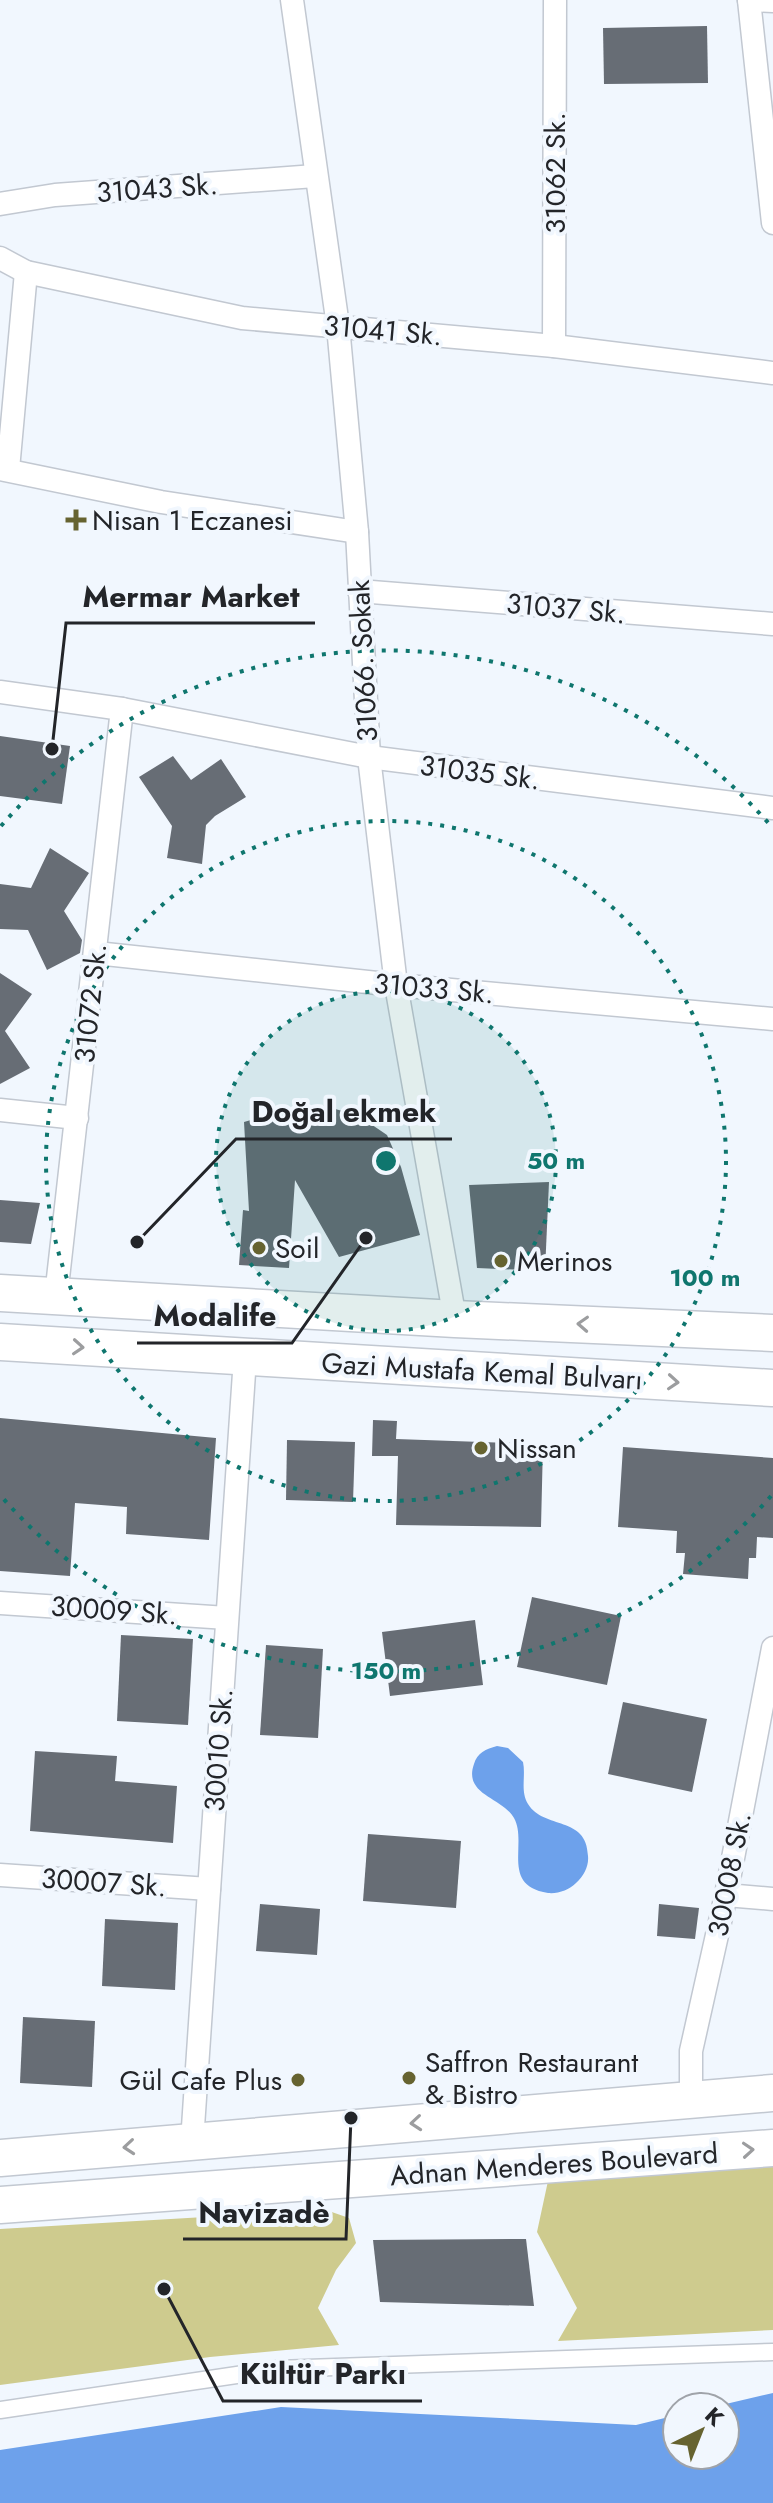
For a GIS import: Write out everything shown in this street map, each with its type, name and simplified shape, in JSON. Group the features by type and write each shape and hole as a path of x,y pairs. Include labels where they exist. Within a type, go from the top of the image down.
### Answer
{"main road":[{"name":"Gazi Mustafa Kemal Bulvarı","path":"0,1293 455,1319 773,1333"},
{"name":"Gazi Mustafa Kemal Bulvarı","path":"0,1342 773,1388"},
{"name":"Adnan Menderes Boulevard","path":"0,2158 773,2093"},
{"name":"Adnan Menderes Boulevard","path":"0,2205 773,2148"}],"street":[{"name":"31066. Sokak","path":"292,0 338,326 357,532 369,757 396,985 455,1319"},
{"name":"31062 Sk.","path":"554,346 555,0"},
{"path":"773,1 749,0 773,223"},
{"name":"31043 Sk.","path":"0,204 55,195 315,176"},
{"name":"31041 Sk.","path":"0,258 26,272 242,318 554,346 773,373"},
{"path":"26,272 4,469 161,502 357,532"},
{"name":"31037 Sk.","path":"359,591 773,624"},
{"name":"31035 Sk.","path":"0,692 122,709 369,757 773,808"},
{"name":"31072 Sk.","path":"56,1296 122,709"},
{"name":"31033 Sk.","path":"96,953 396,985 773,1019"},
{"path":"0,1110 77,1118"},
{"name":"30010 Sk.","path":"192,2142 245,1358"},
{"name":"30009 Sk.","path":"0,1603 227,1618"},
{"name":"30008 Sk.","path":"691,2100 691,2051 764,1738 773,1648"},
{"name":"30007 Sk.","path":"0,1875 209,1889"},
{"path":"726,1895 773,1899"},
{"path":"0,2410 277,2369 773,2352"}],"shaded area":[{"path":"773,2163 773,2330 558,2341 577,2308 537,2232 548,2181"},
{"path":"326,2210 349,2218 356,2243 336,2270 318,2308 339,2345 210,2357 0,2385 0,2229"}],"water":[{"path":"497,1746 508,1748 523,1762 524,1794 535,1812 573,1828 586,1843 588,1860 585,1871 567,1890 548,1893 533,1889 524,1882 518,1862 518,1828 514,1818 474,1783 472,1774 477,1757"},
{"path":"773,2393 773,2503 0,2503 0,2450 281,2407 636,2425 661,2419 661,2471 741,2471 741,2400"}],"building":[{"path":"707,26 708,83 604,84 603,28"},
{"path":"0,736 70,746 62,804 0,796"},
{"path":"173,756 191,780 221,759 246,797 206,825 202,864 167,858 172,826 139,777"},
{"path":"50,848 89,873 64,911 82,940 80,953 47,970 28,930 0,929 0,884 31,888"},
{"path":"0,973 32,994 5,1031 30,1068 0,1084"},
{"path":"322,1105 359,1116 387,1135 401,1167 420,1235 339,1257 295,1180 289,1268 239,1265 243,1210 249,1211 244,1122 271,1114 286,1120 310,1122"},
{"path":"549,1182 545,1271 477,1268 469,1185"},
{"path":"0,1200 40,1203 31,1244 0,1242"},
{"path":"0,1418 216,1438 209,1540 126,1534 127,1507 75,1503 70,1576 0,1571"},
{"path":"373,1420 397,1421 396,1439 543,1444 541,1527 396,1525 398,1456 372,1456"},
{"path":"287,1440 355,1442 353,1502 286,1500"},
{"path":"623,1447 773,1458 773,1538 757,1537 756,1558 749,1558 748,1579 683,1574 685,1553 676,1553 677,1531 618,1527"},
{"path":"532,1597 621,1616 607,1685 517,1667"},
{"path":"475,1620 483,1685 390,1696 382,1632"},
{"path":"121,1635 193,1639 188,1725 117,1721"},
{"path":"266,1645 323,1649 318,1738 260,1735"},
{"path":"623,1702 707,1719 692,1792 608,1774"},
{"path":"35,1751 117,1756 115,1781 177,1786 173,1843 30,1831"},
{"path":"368,1834 461,1841 456,1908 363,1901"},
{"path":"260,1904 320,1909 317,1955 256,1951"},
{"path":"659,1904 699,1908 695,1939 657,1936"},
{"path":"105,1919 178,1923 175,1990 102,1986"},
{"path":"23,2017 95,2021 92,2087 20,2083"},
{"path":"526,2239 534,2306 380,2302 373,2240"}],"place":[{"name":"Nisan 1 Eczanesi","path":"76,520"},
{"name":"Mermar Market","path":"52,749"},
{"name":"Modalife","path":"366,1238"},
{"name":"Doğal ekmek","path":"137,1242"},
{"name":"Soil","path":"259,1248"},
{"name":"Merinos","path":"501,1261"},
{"name":"Nissan","path":"481,1448"},
{"name":"Saffron Restaurant & Bistro","path":"409,2078"},
{"name":"Gül Cafe Plus","path":"298,2080"},
{"name":"Navizadè","path":"351,2118"},
{"name":"Kültür Parkı","path":"164,2289"}]}
